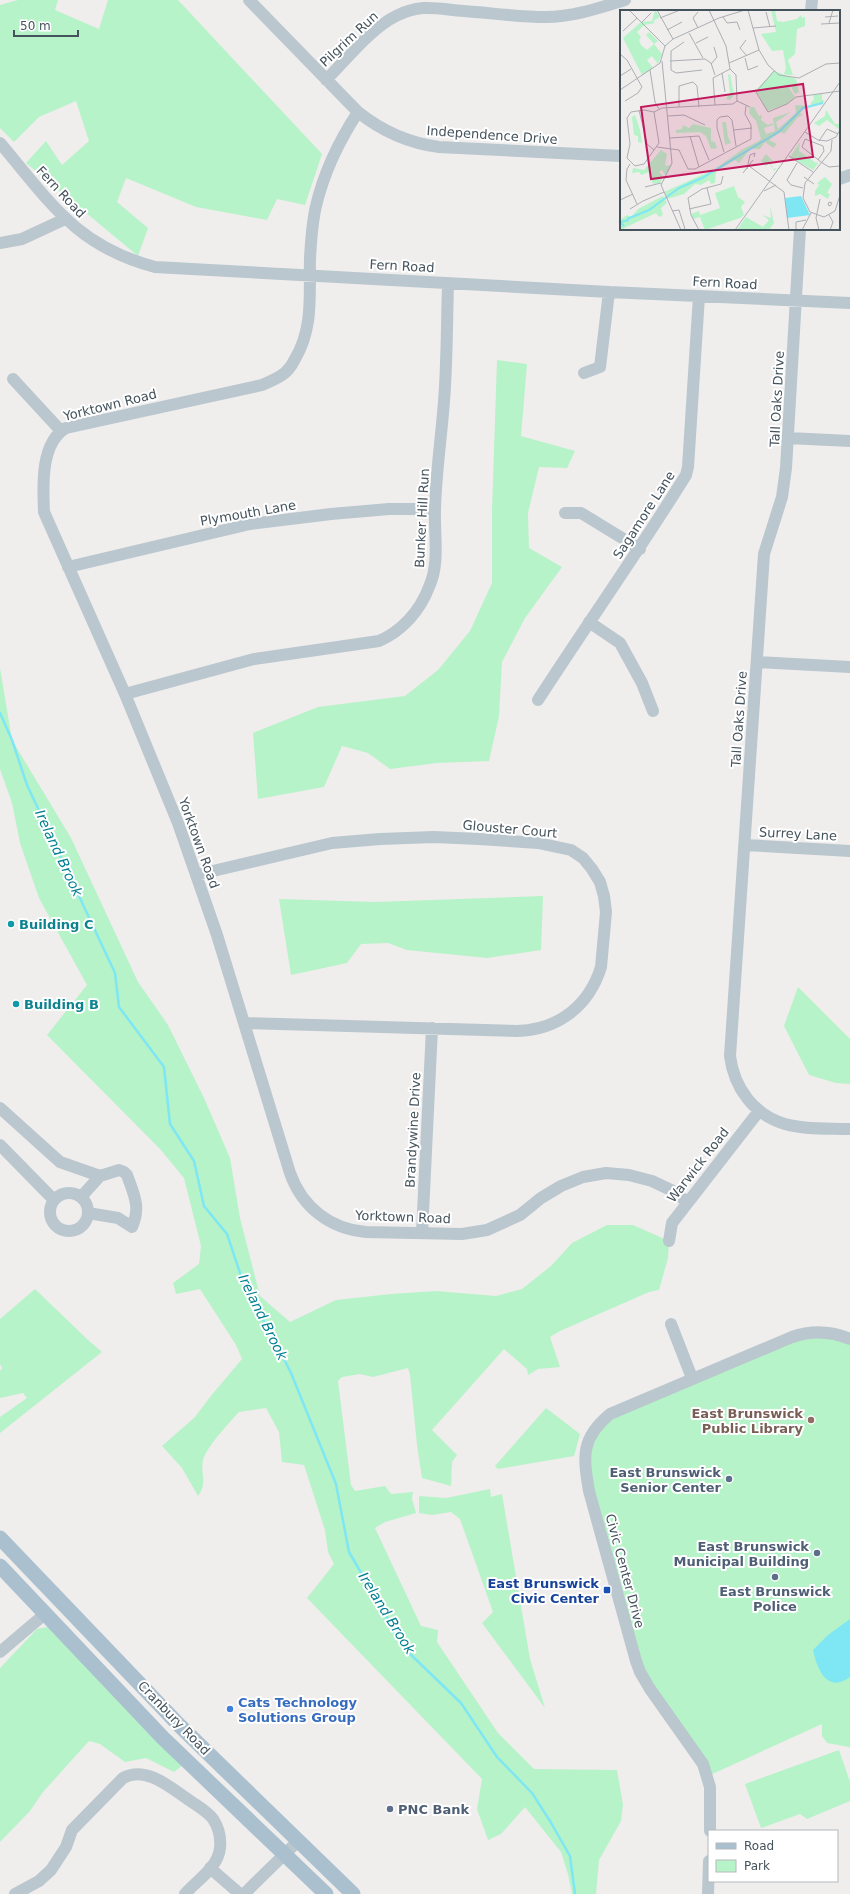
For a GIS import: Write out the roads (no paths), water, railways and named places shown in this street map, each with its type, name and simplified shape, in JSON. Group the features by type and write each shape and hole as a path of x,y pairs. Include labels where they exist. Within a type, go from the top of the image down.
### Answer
{"main road":[{"name":"Cranbury Road","path":"0,1538 177,1722 354,1894"},
{"name":"Cranbury Road","path":"0,1566 164,1738 326,1894"}],"street":[{"name":"Independence Drive","path":"249,0 358,112 383,130 396,136 424,145 447,148 620,156"},
{"name":"Pilgrim Run","path":"326,80 381,26 397,16 414,10 441,7 545,17 567,16 626,0"},
{"name":"Yorktown Road","path":"358,112 344,134 322,182 312,233 309,320 306,336 290,367 282,375 262,385 66,428 56,435 47,458 42,481 44,512 125,694 178,823 244,1023 290,1173 297,1189 307,1204 327,1220 352,1230 366,1232 462,1234 498,1226 520,1215 541,1198 561,1186 594,1175 617,1173 641,1177 662,1185 686,1202"},
{"name":"Fern Road","path":"0,143 64,219 85,236 118,255 155,267 609,292 850,303"},
{"path":"840,179 850,175"},
{"path":"0,243 22,240 64,219"},
{"name":"Tall Oaks Drive","path":"800,230 788,438 782,497 764,554 730,1056 738,1086 747,1099 759,1111 778,1122 793,1126 850,1129"},
{"name":"Bunker Hill Run","path":"125,694 254,659 379,641 390,636 403,626 416,610 430,586 434,571 436,553 435,509 445,385 448,283"},
{"path":"584,373 600,367 609,292"},
{"name":"Sagamore Lane","path":"538,700 589,622 640,549 686,475 699,296"},
{"path":"13,379 61,431"},
{"path":"788,438 850,441"},
{"name":"Plymouth Lane","path":"68,567 250,524 331,514 389,509 435,509"},
{"path":"565,514 581,513 640,549"},
{"path":"589,622 620,643 642,683 653,711"},
{"path":"757,662 850,667"},
{"name":"Glouster Court","path":"196,875 332,843 434,837 538,843 571,850 583,858 600,882 606,912 601,967 591,991 580,1005 559,1021 534,1030 517,1031 244,1023"},
{"name":"Surrey Lane","path":"745,845 850,851"},
{"name":"Brandywine Drive","path":"422,1233 432,1028"},
{"path":"0,1108 60,1162 100,1176"},
{"name":"Warwick Road","path":"669,1241 672,1222 686,1202 759,1111"},
{"path":"0,1145 54,1200"},
{"path":"81,1197 100,1176 119,1170 124,1172 137,1202 137,1216 132,1227 118,1218 88,1213"},
{"path":"64,1193 76,1194 81,1197 87,1207 88,1213 83,1225 78,1229 65,1231 59,1228 51,1218 51,1205 54,1200 64,1193"},
{"path":"671,1324 692,1378"},
{"name":"Civic Center Drive","path":"710,1830 710,1787 703,1764 640,1672 620,1609 589,1490 585,1468 586,1444 593,1431 605,1418 617,1411 692,1378 800,1334 822,1332 837,1334 850,1339"},
{"path":"0,1652 46,1613"},
{"path":"15,1894 39,1881 51,1870 66,1847 72,1830 123,1778 127,1775 139,1774 154,1778 204,1811 212,1819 218,1830 220,1842 218,1858 185,1894"},
{"path":"244,1894 298,1841"},
{"path":"210,1868 240,1894"},
{"path":"708,1882 708,1894"}],"water":[{"path":"850,1619 850,1677 842,1682 835,1683 824,1677 820,1671 813,1650 828,1635"}],"waterway":[{"name":"Ireland Brook","path":"0,713 12,740 27,785 115,973 119,1007 164,1067 170,1124 194,1161 204,1206 227,1234 244,1285 291,1373 336,1484 349,1552 406,1650 461,1703 497,1757 532,1793 570,1856 575,1894"}],"place":[{"name":"Building C","path":"11,924"},
{"name":"Building B","path":"16,1004"},
{"name":"East Brunswick Public Library","path":"811,1420"},
{"name":"East Brunswick Senior Center","path":"729,1479"},
{"name":"East Brunswick Municipal Building","path":"817,1553"},
{"name":"East Brunswick Police","path":"775,1577"},
{"name":"East Brunswick Civic Center","path":"607,1590"},
{"name":"Cats Technology Solutions Group","path":"230,1709"},
{"name":"PNC Bank","path":"390,1809"}]}
